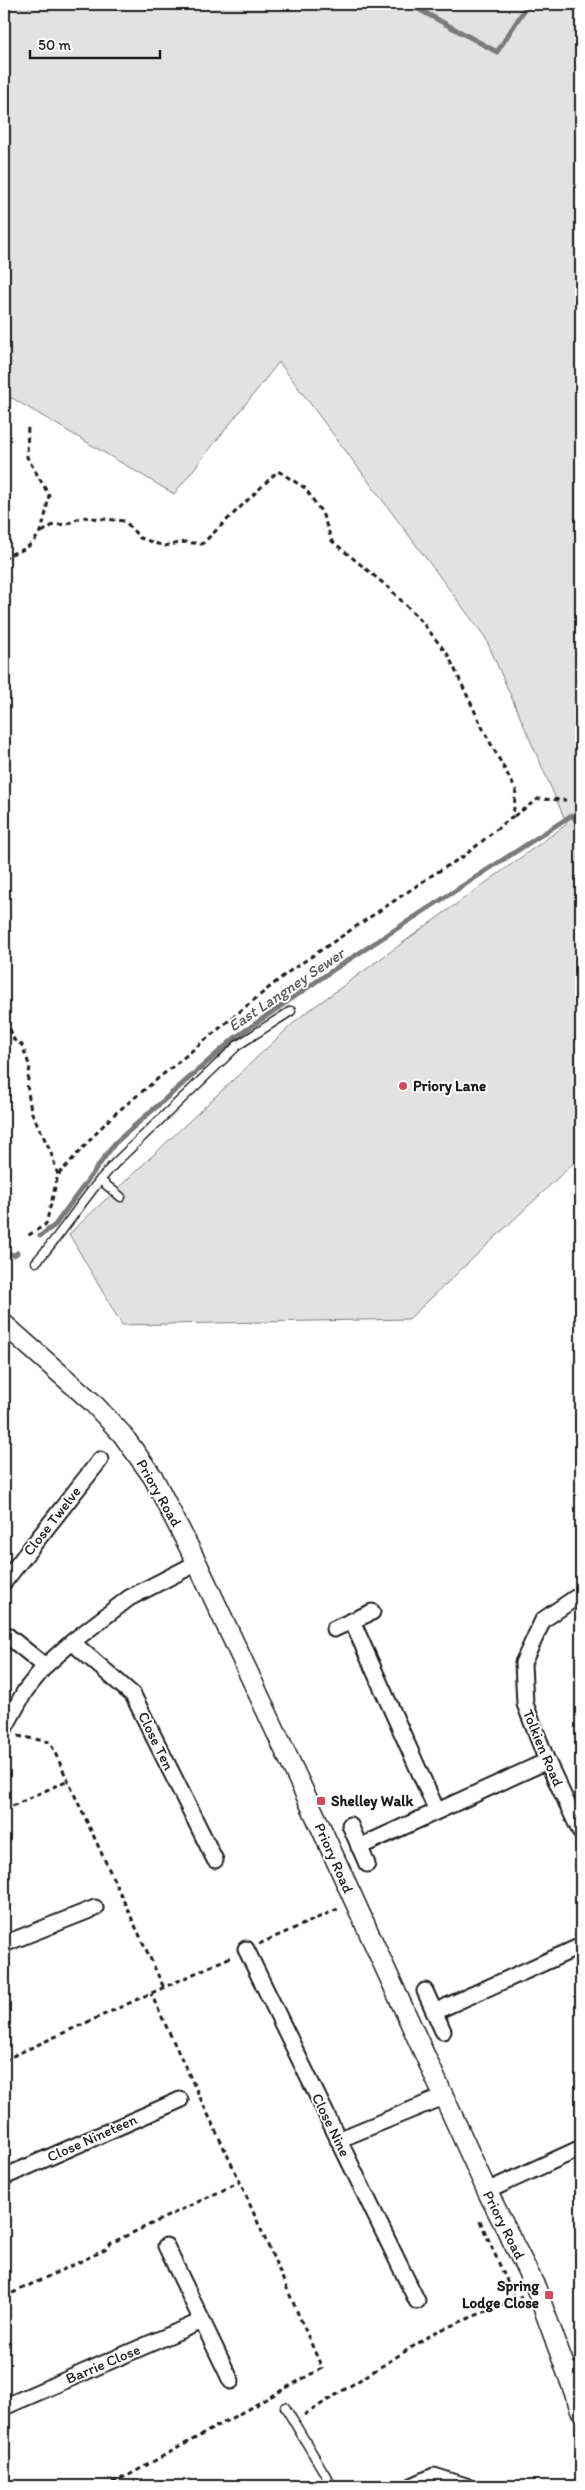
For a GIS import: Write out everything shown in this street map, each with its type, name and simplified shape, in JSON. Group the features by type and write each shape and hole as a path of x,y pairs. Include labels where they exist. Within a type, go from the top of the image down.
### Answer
{"street":[{"name":"Priory Road","path":"4,1324 92,1402 122,1434 153,1477 197,1563 487,2191 536,2288 575,2372 581,2410"},
{"name":"Close Twelve","path":"4,1582 100,1460"},
{"path":"8,1732 25,1691 45,1666 72,1642 129,1598 197,1563"},
{"name":"Tolkien Road","path":"581,1594 542,1620 523,1663 525,1704 547,1761 581,1833"},
{"path":"334,1629 372,1612"},
{"path":"352,1621 437,1812"},
{"path":"4,1633 45,1666"},
{"name":"Close Ten","path":"72,1642 133,1695 215,1860"},
{"path":"359,1847 547,1761"},
{"path":"350,1825 367,1864"},
{"path":"4,1944 95,1908"},
{"path":"434,2012 581,1946"},
{"name":"Close Nine","path":"246,1950 417,2301"},
{"path":"425,1991 443,2031"},
{"path":"338,2140 444,2096"},
{"name":"Close Nineteen","path":"4,2177 180,2100"},
{"path":"487,2191 581,2148"},
{"path":"166,2246 231,2380"},
{"name":"Barrie Close","path":"4,2407 202,2321"},
{"path":"412,2486 434,2476 466,2486"}],"lane":[{"path":"36,1262 51,1246 72,1214 100,1180 238,1045 291,1011"},
{"path":"100,1180 121,1197"},
{"path":"285,2407 332,2486"}],"path":[{"path":"28,424 27,457 49,495 42,532"},
{"path":"4,560 8,554 26,548 42,532 53,525 67,524 82,517 125,521 140,538 164,546 184,542 202,544 278,471 305,488 322,513 332,540 389,588 422,622 448,655 484,732 516,790 513,816"},
{"path":"26,1237 46,1224 58,1176 111,1117 287,974 434,874 464,856 513,816 538,799 566,800"},
{"path":"4,1012 14,1040 22,1045 30,1067 27,1085 31,1111 50,1150 58,1176"},
{"path":"8,1732 50,1742 164,1988"},
{"path":"4,1810 68,1780"},
{"path":"4,2060 354,1902"},
{"path":"104,2486 129,2475 322,2368 240,2182 151,1994"},
{"path":"4,2297 107,2249 111,2242 240,2182"},
{"path":"294,2422 436,2332 515,2299"}],"shaded area":[{"path":"4,4 581,4 581,1156 409,1319 122,1325 69,1234 300,1017 567,824 485,637 279,362 174,494 12,398 4,405"}],"waterway":[{"path":"409,4 497,52 528,4"},
{"name":"East Langney Sewer","path":"40,1236 55,1225 115,1143 236,1037 333,970 572,815 581,827"},
{"name":"East Langney Sewer","path":"4,1253 14,1255 17,1253"}],"place":[{"name":"Priory Lane","path":"403,1086"},
{"name":"Shelley Walk","path":"321,1801"},
{"name":"Spring Lodge Close","path":"549,2295"}]}
